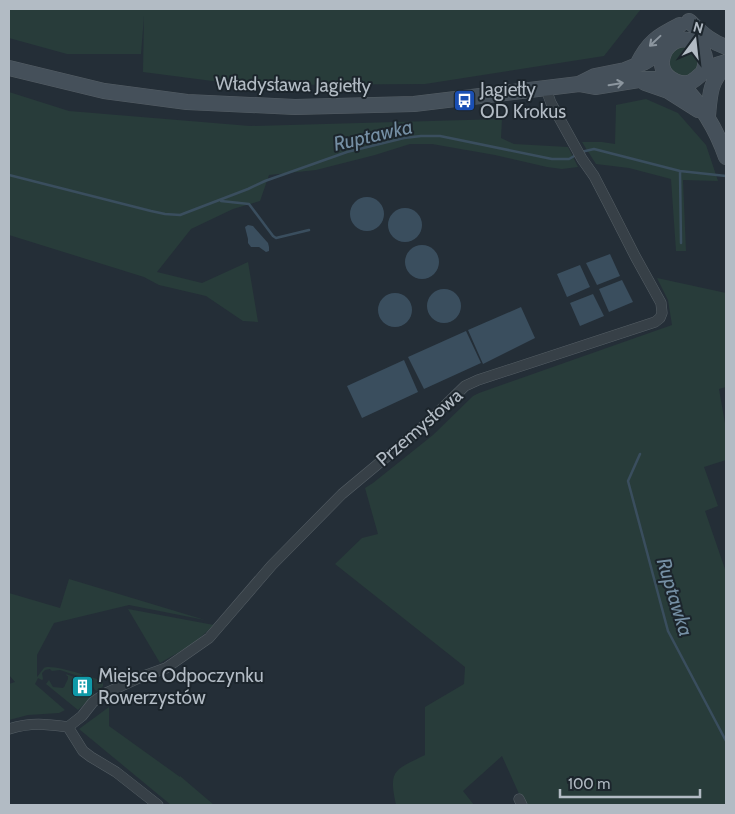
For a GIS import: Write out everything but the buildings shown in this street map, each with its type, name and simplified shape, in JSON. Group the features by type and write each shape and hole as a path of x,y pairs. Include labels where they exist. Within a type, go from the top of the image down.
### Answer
{"street":[{"path":"686,16 705,58 702,73 703,92 708,116 726,157"},
{"path":"686,16 662,57 662,65 665,73 690,92 708,116"},
{"path":"686,16 710,40 726,47"},
{"path":"686,16 656,38 647,48 637,73 708,116"},
{"path":"668,47 682,40 714,50 726,47"},
{"name":"Władysława Jagiełły","path":"637,73 668,47"},
{"path":"675,81 692,82 702,73 718,64 726,63"},
{"path":"708,116 712,84 726,63"},
{"name":"Władysława Jagiełły","path":"9,68 104,91 186,102 295,107 414,104 579,84 595,76 624,70 652,78 675,81"},
{"name":"Przemysłowa","path":"68,728 82,716 93,702 106,693 166,668 209,638 272,566 342,494 419,430 465,386 655,322 660,318 662,303 594,176 582,159 551,103 546,89"},
{"path":"9,729 28,724 46,724 68,728 83,751 116,772 158,805"}],"green space":[{"path":"9,9 641,9 604,56 425,84 265,85 228,83 143,72 144,16 141,54 67,54 9,38"},
{"path":"686,47 693,50 696,55 698,67 691,76 682,77 670,70 669,56 676,48"},
{"path":"9,92 69,111 250,126 502,119 501,138 514,144 568,147 578,167 562,169 547,167 495,155 432,144 410,144 316,170 269,175 260,201 233,209 191,229 157,272 202,283 248,262 258,322 243,321 206,296 159,285 144,277 9,235"},
{"path":"646,99 678,113 706,145 718,181 683,180 686,251 676,251 671,179 629,168 596,164 582,142 615,144 616,105"},
{"path":"657,278 726,293 726,387 719,389 726,429 726,460 704,467 718,506 705,511 726,572 726,805 524,805 502,756 463,791 474,805 396,805 393,784 396,772 425,755 425,707 464,684 465,667 335,564 362,538 378,534 365,488 433,435 473,396 672,325 668,300"},
{"path":"69,579 205,620 129,605 54,623 37,655 37,677 44,668 48,667 73,671 103,681 103,686 98,691 91,684 91,680 89,681 85,676 82,675 81,677 60,670 45,670 42,673 43,679 38,678 35,684 65,710 59,713 28,715 9,720 9,684 15,682 9,675 9,593 60,608"},
{"path":"128,609 214,625 193,644 160,663"},
{"path":"66,674 77,678 73,682 72,688 73,692 78,696 82,697 91,688 94,692 94,695 78,710 46,684 49,680 53,687 63,688 68,679"},
{"path":"109,707 109,726 180,776 214,805 171,805 79,729"}],"water":[{"path":"367,197 379,202 384,214 379,226 367,231 355,226 350,214 355,202"},
{"path":"405,208 417,213 422,225 417,237 405,242 393,237 388,225 393,213"},
{"path":"248,225 253,226 268,243 269,251 266,252 259,247 251,247 248,243 245,227"},
{"path":"422,245 434,250 439,262 434,274 422,279 410,274 405,262 410,250"},
{"path":"610,254 620,276 597,285 586,263"},
{"path":"580,265 590,287 567,297 557,274"},
{"path":"622,280 633,302 609,312 599,289"},
{"path":"444,289 456,294 461,306 456,318 444,323 432,318 427,306 432,294"},
{"path":"395,293 407,298 412,310 407,322 395,327 383,322 378,310 383,298"},
{"path":"593,294 604,316 580,326 570,303"},
{"path":"521,307 535,338 483,364 468,330"},
{"path":"466,331 481,363 424,389 408,357"},
{"path":"404,360 418,392 362,418 347,386"}],"waterway":[{"name":"Ruptawka","path":"9,175 151,211 180,215 265,181 347,152 404,138 440,136 552,159 569,159 576,155"},
{"name":"Ruptawka","path":"581,152 594,149 680,171 726,176"},
{"name":"Ruptawka","path":"680,171 681,243"},
{"path":"221,201 249,204 276,238 309,230"},
{"name":"Ruptawka","path":"640,454 628,481 668,631 726,741"}],"place":[{"name":"Jagiełły OD Krokus","path":"464,100"},
{"name":"Miejsce Odpoczynku Rowerzystów","path":"82,686"}]}
